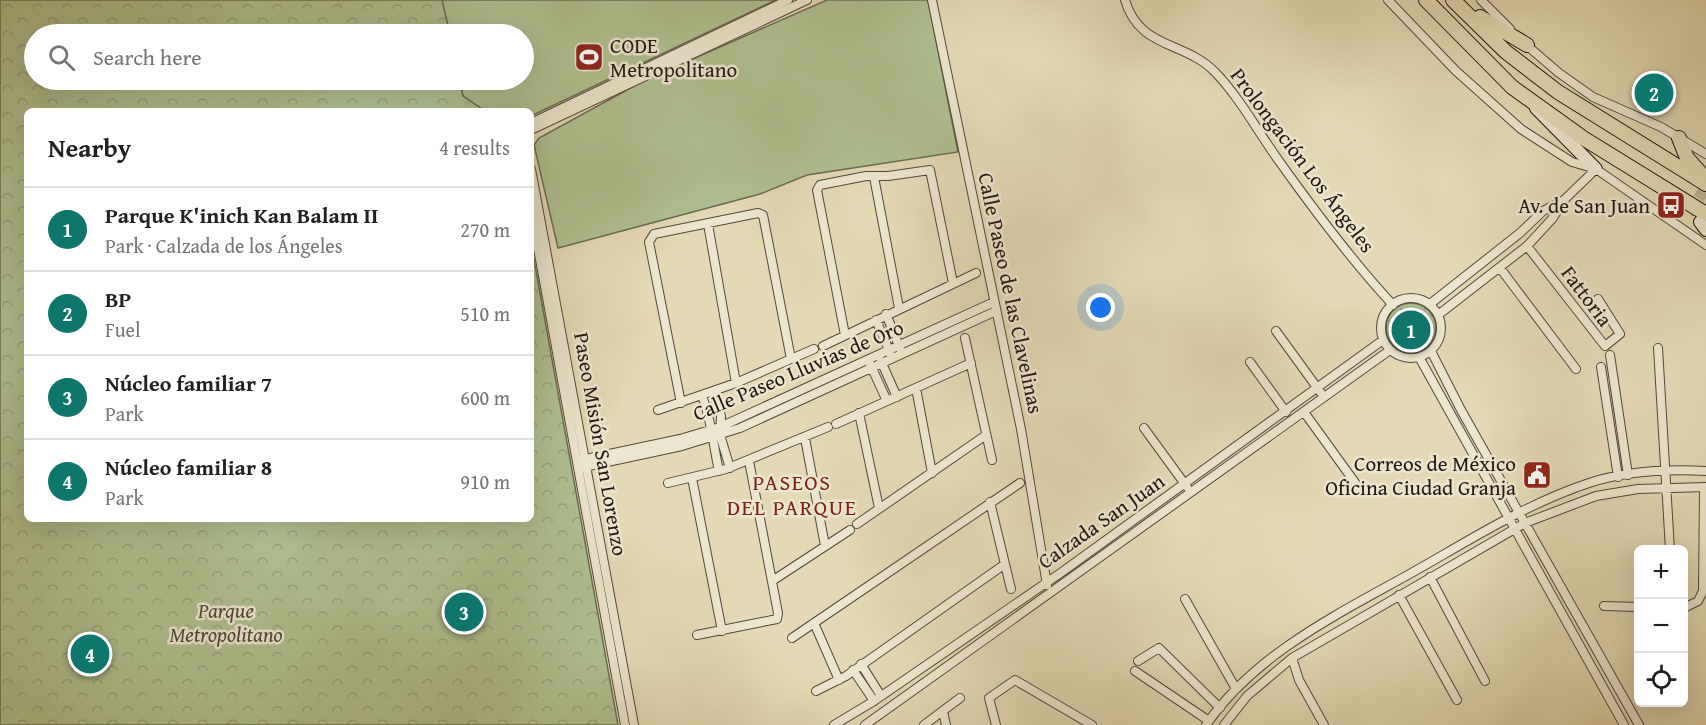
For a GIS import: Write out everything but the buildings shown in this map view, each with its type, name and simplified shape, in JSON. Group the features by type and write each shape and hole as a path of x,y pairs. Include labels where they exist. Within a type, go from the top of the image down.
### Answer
{"highway":[{"path":"1426,0 1512,87 1704,222"},
{"path":"1453,0 1506,52 1558,92 1706,182"},
{"path":"1463,0 1485,21 1527,45"},
{"path":"1679,138 1687,158 1706,182"}],"main road":[{"path":"1530,100 1552,126 1596,169"}],"street":[{"path":"534,122 788,0"},
{"path":"534,129 807,0"},
{"name":"Calle Paseo de las Clavelinas","path":"932,0 1021,429 1049,594"},
{"name":"Prolongación Los Ángeles","path":"1125,0 1135,22 1144,32 1194,57 1214,71 1295,182 1370,280 1393,305"},
{"path":"1388,0 1456,71 1521,129 1572,162 1596,169 1706,245"},
{"path":"1481,0 1559,73 1593,97 1679,138 1706,154"},
{"path":"1438,315 1527,246 1552,219 1565,199 1596,169"},
{"path":"845,335 817,190 820,185 930,170 953,283"},
{"path":"874,177 899,308"},
{"name":"Paseo Misión San Lorenzo","path":"534,185 634,725"},
{"path":"1430,304 1520,233 1543,211 1565,199"},
{"path":"681,403 650,237 758,213 763,215 790,359"},
{"path":"708,224 736,383"},
{"name":"Paseo Misión San Lorenzo","path":"534,227 625,725"},
{"name":"Fattoria","path":"1527,246 1605,346 1620,333 1598,299"},
{"path":"1500,268 1576,369"},
{"path":"658,410 736,383 976,273"},
{"path":"1415,298 1430,304 1438,315 1441,334 1431,351 1419,357 1407,358 1390,350 1383,340 1382,321 1393,305 1415,298"},
{"name":"Calle Paseo Lluvias de Oro","path":"577,464 716,433 995,307"},
{"path":"886,314 901,350"},
{"path":"876,320 891,355"},
{"path":"1276,331 1325,398"},
{"path":"965,338 992,460"},
{"name":"Calzada San Juan","path":"839,724 1046,583 1383,340"},
{"path":"1658,348 1670,545"},
{"name":"Calzada San Juan","path":"869,724 942,669 1390,350"},
{"path":"1431,351 1639,725"},
{"path":"1610,355 1628,475"},
{"path":"1419,357 1624,725"},
{"path":"880,360 897,397"},
{"path":"1250,362 1286,412"},
{"path":"668,483 749,461 971,363"},
{"path":"870,365 887,401"},
{"path":"1601,367 1618,477"},
{"path":"916,388 932,473"},
{"path":"713,392 721,416 716,433 719,471"},
{"path":"702,396 730,468"},
{"path":"1304,412 1356,484"},
{"path":"860,413 879,508"},
{"path":"1144,428 1191,492"},
{"path":"772,581 986,435"},
{"path":"805,438 825,546"},
{"path":"697,635 777,619 778,613 749,461"},
{"path":"1135,671 1208,723 1236,689 1285,648 1335,617 1540,501 1591,483 1628,475 1667,471 1706,471"},
{"path":"692,478 722,630"},
{"path":"792,638 1020,483"},
{"path":"1224,725 1247,696 1288,661 1525,523 1596,496 1668,486 1705,487 1703,591 1698,601 1688,606"},
{"path":"990,502 1011,589"},
{"path":"816,691 839,680 1005,564"},
{"path":"1430,577 1485,681"},
{"path":"1399,595 1457,700"},
{"path":"1185,599 1236,689"},
{"path":"1604,606 1634,608"},
{"path":"1335,617 1342,629"},
{"path":"814,623 839,680"},
{"path":"1138,661 1159,648 1220,708"},
{"path":"935,658 942,669"},
{"path":"1288,661 1324,725"},
{"path":"861,664 877,699"},
{"path":"853,670 877,699"},
{"path":"996,725 989,698 1015,680 1092,725"},
{"path":"924,725 960,698"},
{"path":"942,711 946,725"}],"green space":[{"name":"Parque Metropolitano","path":"0,0 442,0 448,24 24,24 24,90 462,90 463,96 481,108 24,108 24,522 534,522 534,260 618,725 0,725"},
{"name":"CODE Metropolitano","path":"441,0 776,0 534,115 534,108 481,108 463,96 462,90 534,90 534,24 447,24"},
{"path":"827,0 928,0 958,152 807,175 760,194 558,248 534,145 539,138 647,79"},
{"path":"1411,303 1425,307 1432,314 1436,328 1432,342 1425,349 1411,353 1397,349 1390,342 1386,328 1390,314 1397,307"}],"tunnel":[{"path":"1697,216 1697,201 1706,188"}],"place":[{"name":"CODE Metropolitano","path":"589,57"},
{"name":"BP","path":"1654,93"},
{"name":"Av. de San Juan","path":"1671,205"},
{"name":"Parque K'inich Kan Balam II","path":"1411,330"},
{"name":"Correos de México Oficina Ciudad Granja","path":"1537,475"},
{"name":"Núcleo familiar 7","path":"464,612"},
{"name":"Núcleo familiar 8","path":"90,654"}],"district":[{"name":"PASEOS DEL PARQUE","path":"792,494"}]}
